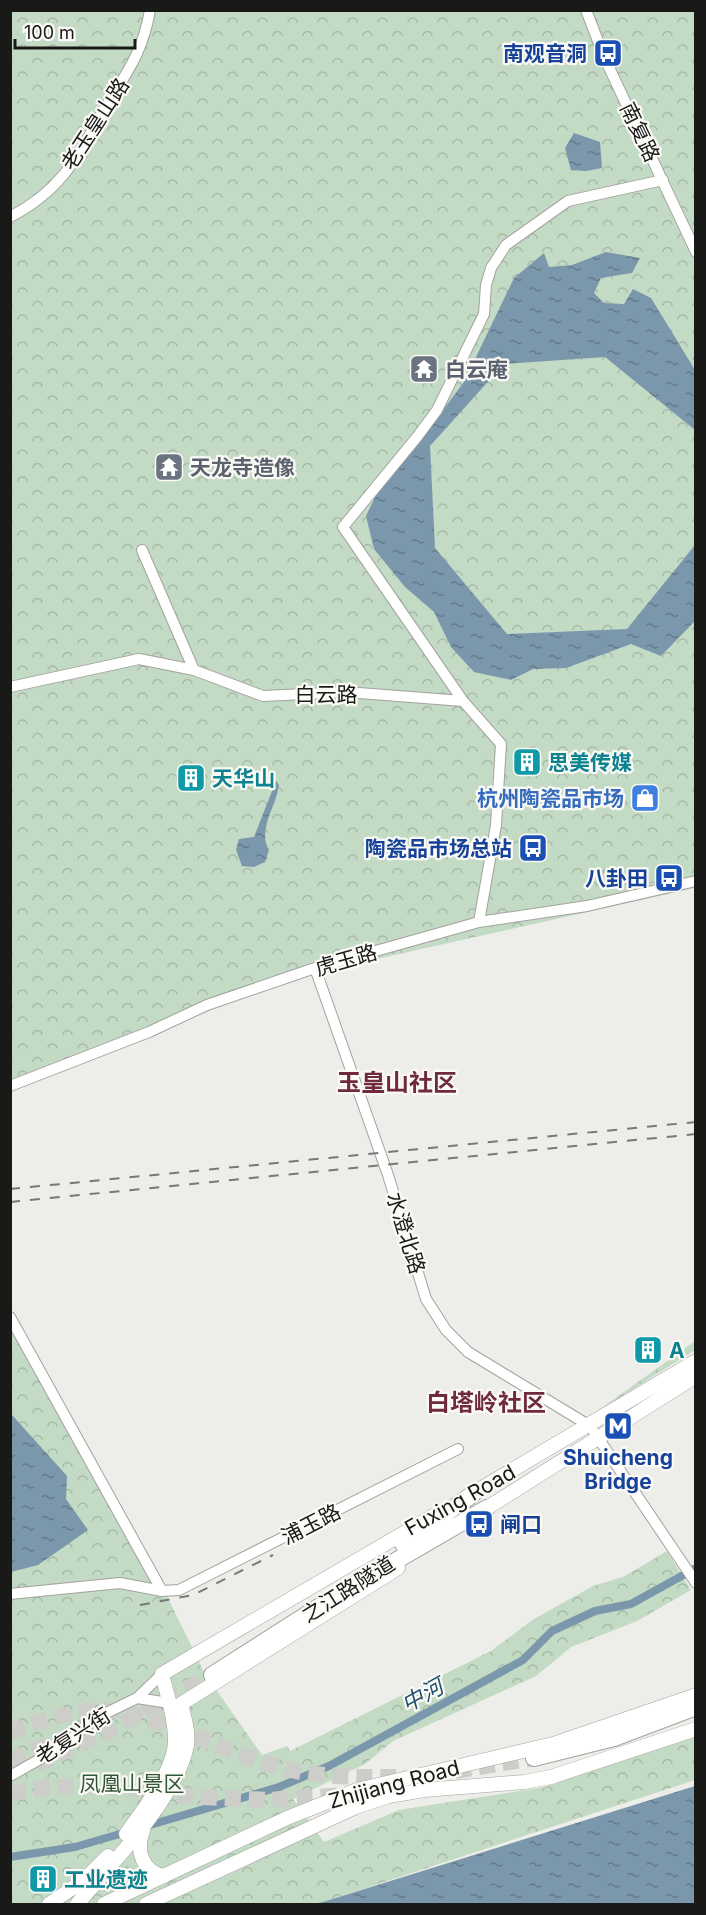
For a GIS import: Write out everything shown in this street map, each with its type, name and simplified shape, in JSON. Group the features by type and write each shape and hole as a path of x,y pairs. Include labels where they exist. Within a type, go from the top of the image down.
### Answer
{"highway":[{"name":"之江路隧道","path":"473,1494 408,1540 210,1671 487,1508"},
{"path":"696,1707 614,1738 535,1764 619,1746 696,1719"}],"main road":[{"name":"Fuxing Road","path":"162,1674 394,1536 473,1494 696,1361"},
{"name":"Fuxing Road","path":"176,1704 477,1519 487,1508 696,1376"},
{"path":"162,1674 176,1704 175,1741 171,1759 140,1838 141,1856 149,1870 164,1876"},
{"name":"Zhijiang Road","path":"104,1905 287,1818 357,1790 553,1744 696,1695"},
{"name":"Zhijiang Road","path":"146,1905 356,1807 389,1796 424,1790 524,1782 551,1777 696,1729"},
{"path":"77,1905 155,1802"},
{"path":"49,1905 83,1881 147,1821"},
{"path":"68,1905 83,1881"}],"street":[{"name":"老玉皇山路","path":"10,217 29,207 52,188 76,161 132,69 150,10"},
{"name":"南复路","path":"586,10 605,59 696,252"},
{"path":"479,922 496,825 501,744 463,701 343,526 437,410 484,314 486,285 491,268 506,245 568,201 663,180"},
{"path":"142,550 194,670"},
{"name":"白云路","path":"10,687 139,659 194,670 263,696 346,692 463,701"},
{"name":"虎玉路","path":"10,1086 149,1032 207,1005 315,968 479,922 587,906 696,881"},
{"name":"水澄北路","path":"315,968 388,1175 426,1299 436,1316 468,1352 590,1425"},
{"path":"10,1317 162,1591"},
{"path":"590,1425 690,1576"},
{"name":"浦玉路","path":"10,1594 120,1583 162,1591 179,1590 459,1449"},
{"name":"老复兴街","path":"10,1776 64,1745 92,1720 137,1698 162,1674"},
{"path":"137,1698 176,1704"}],"green space":[{"path":"11,11 695,11 695,888 287,979 11,1083"},
{"name":"凤凰山景区","path":"10,1317 161,1584 205,1674 262,1755 287,1746 290,1751 491,1651 534,1619 593,1586 623,1577 667,1551 691,1590 637,1621 571,1647 536,1676 393,1741 365,1764 293,1799 324,1842 399,1810 545,1787 695,1736 695,1780 317,1904 11,1904"},
{"path":"695,1341 695,1350 595,1413"}],"water":[{"path":"574,133 600,142 602,168 586,171 571,170 565,148"},
{"path":"606,252 640,258 632,273 601,278 594,293 604,303 624,304 633,289 651,298 695,370 695,430 605,357 504,364 430,446 435,548 507,634 627,629 695,545 695,621 661,656 631,644 566,668 533,669 511,680 474,672 451,647 434,612 405,587 374,549 366,516 380,487 413,450 464,382 514,278 544,253 549,267 572,265"},
{"path":"276,781 279,785 277,794 266,826 266,842 269,850 265,862 254,867 242,866 236,850 239,839 254,837"},
{"path":"10,1395 12,1415 67,1476 66,1499 88,1530 38,1565 11,1572"},
{"path":"695,1786 695,1904 315,1904 326,1901"}],"waterway":[{"name":"中河","path":"150,1825 279,1787 329,1766 523,1660 552,1631 595,1611 631,1604 696,1568"},
{"name":"中河","path":"10,1857 75,1847 130,1831"}],"tunnel":[{"path":"36,1765 109,1731 212,1675"},
{"path":"10,1733 75,1713 113,1711 158,1722 246,1757 291,1770 333,1776 405,1777"},
{"path":"10,1760 84,1730"},
{"path":"455,1771 534,1758"},
{"path":"10,1793 45,1788 101,1785 201,1797 269,1800 392,1792"}],"railway":[{"path":"10,1189 696,1122"},
{"path":"10,1202 696,1134"},
{"path":"140,1605 193,1595 273,1555"}],"place":[{"name":"南观音洞","path":"608,53"},
{"name":"白云庵","path":"424,369"},
{"name":"天龙寺造像","path":"169,467"},
{"name":"思美传媒","path":"527,762"},
{"name":"天华山","path":"191,778"},
{"name":"杭州陶瓷品市场","path":"645,798"},
{"name":"陶瓷品市场总站","path":"533,848"},
{"name":"八卦田","path":"669,878"},
{"name":"A","path":"648,1350"},
{"name":"Shuicheng Bridge","path":"618,1426"},
{"name":"闸口","path":"479,1524"},
{"name":"工业遗迹","path":"43,1879"}],"district":[{"name":"玉皇山社区","path":"397,1082"},
{"name":"白塔岭社区","path":"486,1402"}]}
